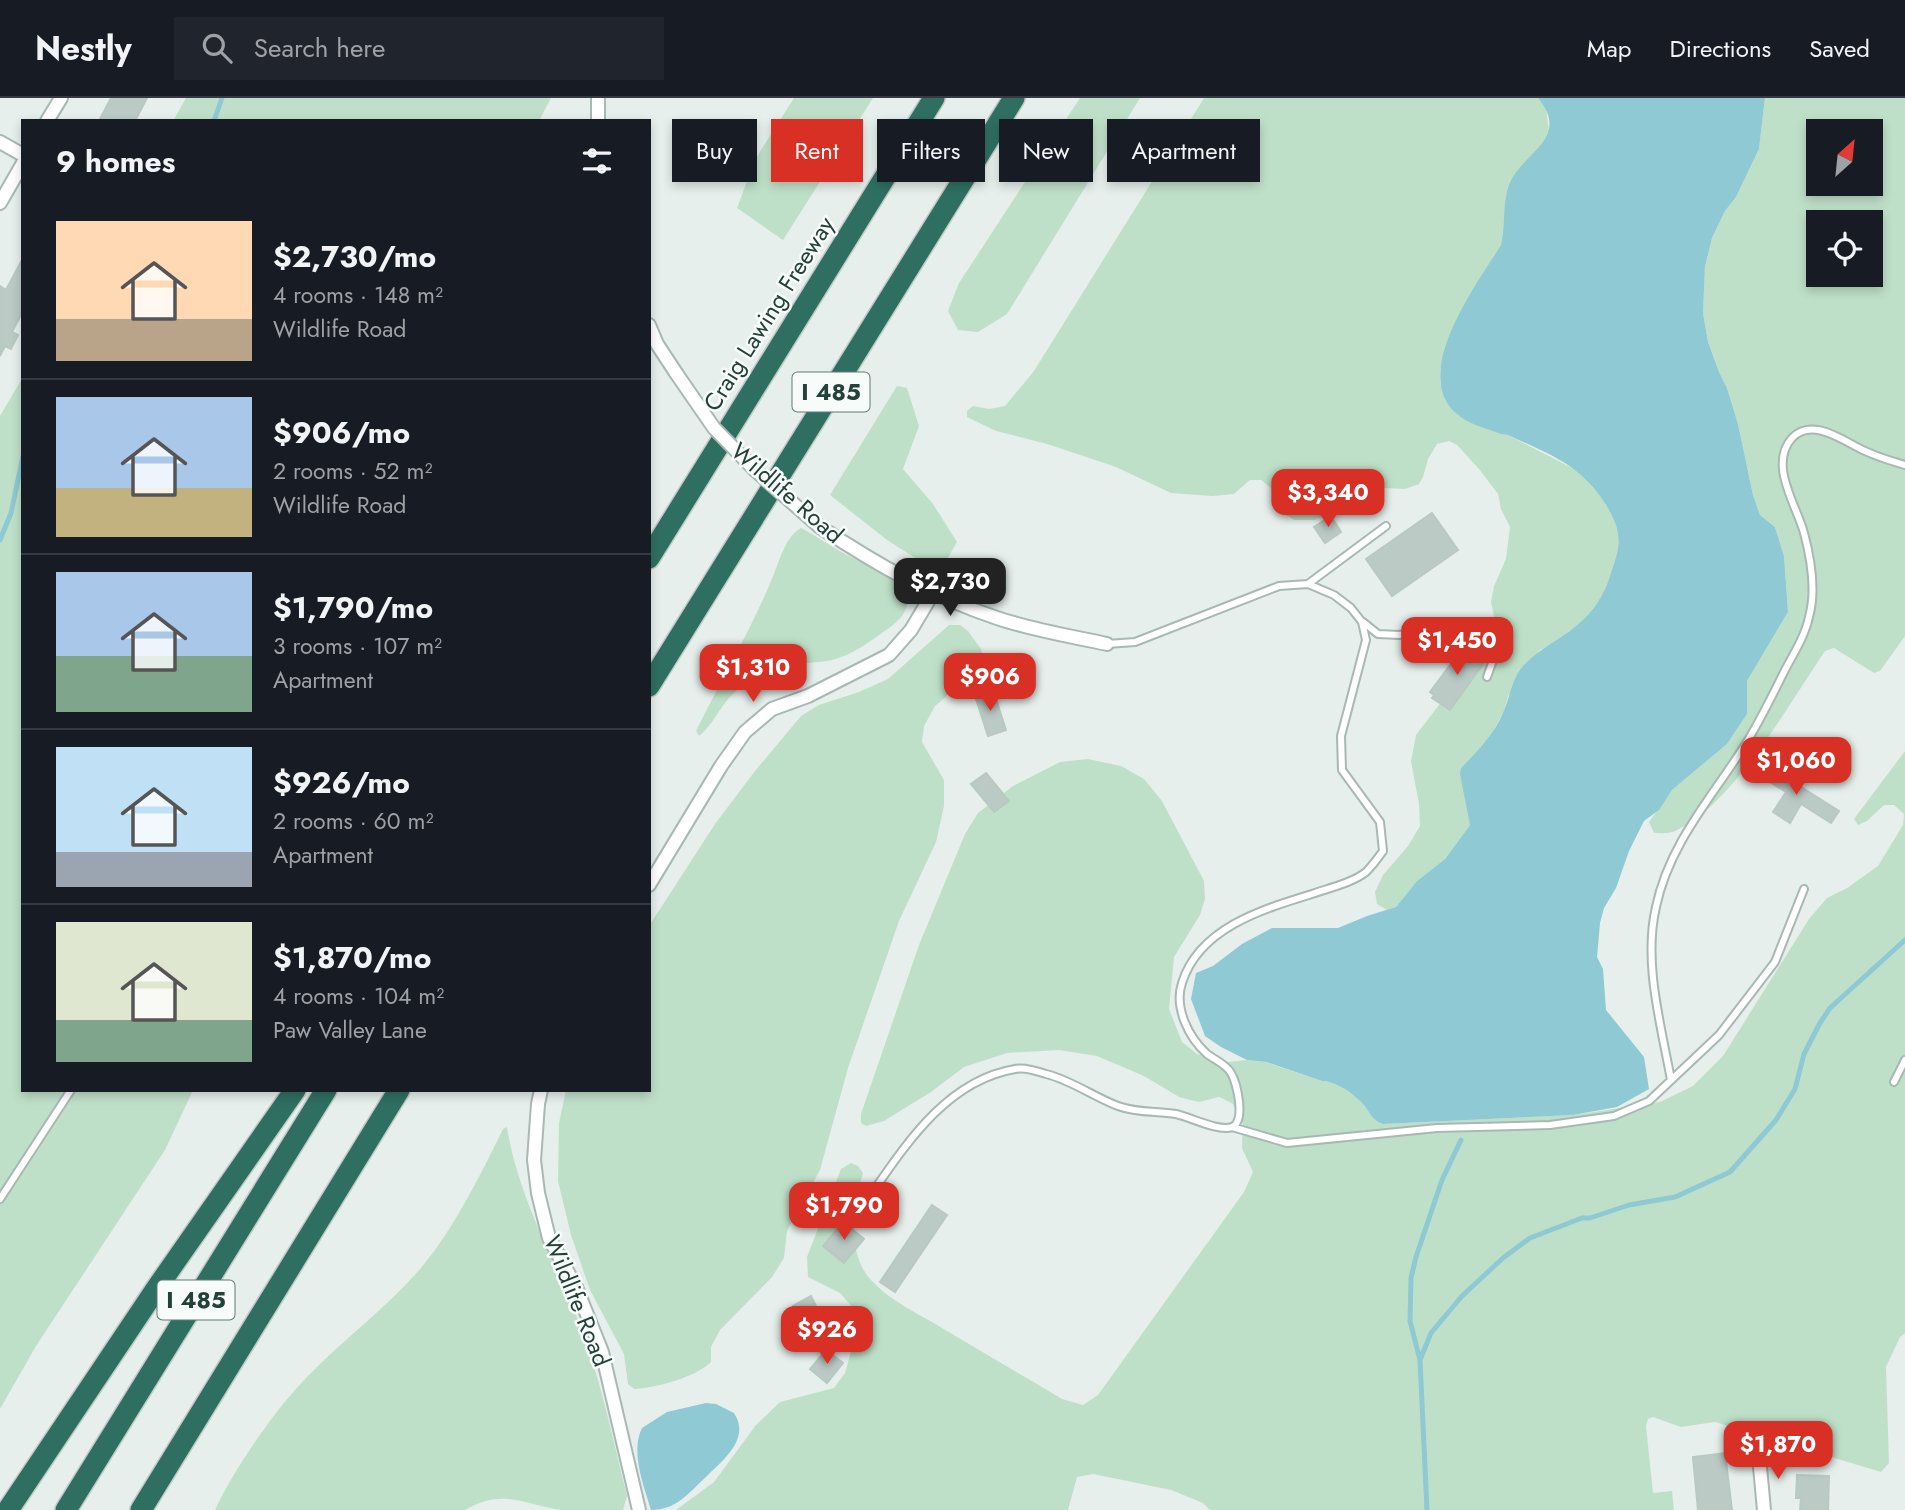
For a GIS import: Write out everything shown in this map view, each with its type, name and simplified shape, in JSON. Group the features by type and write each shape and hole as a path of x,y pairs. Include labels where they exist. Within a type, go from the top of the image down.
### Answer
{"highway":[{"name":"Craig Lawing Freeway","path":"651,555 934,98"},
{"name":"I 485","path":"651,683 1014,98"},
{"path":"8,1510 156,1289 294,1092"},
{"name":"I 485","path":"66,1510 325,1092"},
{"name":"I 485","path":"141,1510 398,1092"}],"street":[{"path":"48,119 61,98"},
{"path":"598,98 598,119"},
{"path":"0,142 21,154"},
{"path":"0,203 21,166"},
{"name":"Wildlife Road","path":"651,330 657,344 714,428 755,470 820,527 859,553 933,593 1000,619 1107,644"},
{"path":"651,883 721,766 745,732 772,709 808,696 889,655 911,630 933,593"},
{"name":"Wildlife Road","path":"541,1092 534,1160 538,1193 549,1238 576,1287 602,1352 639,1510"},
{"path":"1759,1456 1764,1510"}],"lane":[{"path":"1671,1080 1658,1014 1653,961 1652,932 1662,885 1696,816 1731,768 1760,720 1809,618 1813,596 1811,575 1804,533 1787,485 1783,465 1786,450 1793,437 1805,430 1817,430 1905,465"},
{"path":"1308,584 1386,526"},
{"path":"1107,644 1135,642 1279,586 1308,584 1334,595 1378,634 1399,635 1472,624 1489,631 1496,652 1487,677"},
{"path":"1232,1127 1238,1121 1241,1110 1233,1075 1205,1052 1193,1037 1178,1001 1181,985 1186,970 1196,956 1210,940 1226,928 1274,906 1332,887 1365,872 1382,851 1380,822 1342,770 1341,736 1366,640 1362,622"},
{"path":"865,1203 903,1149 937,1111 972,1082 1017,1068 1048,1074 1133,1111 1174,1114 1220,1128 1232,1127 1287,1143 1437,1128 1550,1125 1614,1116 1649,1101 1719,1035 1776,962 1804,889"},
{"path":"1894,1082 1905,1060"},
{"path":"0,1199 70,1092"}],"green space":[{"path":"186,98 551,98 540,119 174,119"},
{"path":"794,98 873,98 860,119 781,119"},
{"path":"1080,98 1140,98 1127,119 1107,119 1107,152 1093,174 1093,119 1066,119"},
{"path":"1204,98 1538,98 1546,108 1549,131 1541,147 1523,164 1506,196 1505,231 1501,245 1452,331 1440,370 1440,383 1458,415 1508,435 1576,470 1594,486 1616,521 1619,535 1617,560 1600,601 1584,620 1540,650 1508,696 1504,711 1490,737 1461,768 1470,825 1445,859 1417,881 1396,907 1387,910 1377,904 1375,892 1383,875 1408,846 1420,826 1411,761 1416,735 1483,647 1495,621 1491,602 1494,586 1506,559 1510,527 1501,509 1498,494 1479,469 1457,445 1449,441 1437,444 1419,484 1405,489 1385,488 1315,520 1294,520 1276,508 1271,488 1261,480 1250,480 1234,494 1213,496 1171,493 1116,467 1047,444 996,431 967,417 967,411 973,406 989,409 1005,406 1034,371 1152,182 1260,182 1260,119 1191,119"},
{"path":"1765,98 1905,98 1905,636 1880,671 1874,673 1834,648 1825,651 1777,725 1718,799 1697,818 1675,831 1654,833 1649,822 1672,790 1727,744 1747,714 1747,681 1788,612 1784,556 1775,527 1760,515 1753,495 1738,424 1708,342 1703,313 1705,267 1712,238 1725,211 1736,197 1759,149"},
{"path":"771,134 771,182 820,182 783,240 737,208 747,182 757,182 757,156"},
{"path":"1025,182 1088,182 1007,314 978,332 958,330 948,311 959,283"},
{"path":"21,380 21,1092 192,1092 165,1150 36,1346 0,1409 0,416"},
{"path":"897,386 907,388 919,426 903,469 933,504 957,542 939,573 887,540 830,495"},
{"path":"801,528 886,575 897,584 905,593 907,604 902,616 868,643 839,658 785,665 758,674 732,695 699,736 696,731 756,614 784,548 791,536"},
{"path":"949,625 960,625 968,631 981,649 985,669 979,682 970,688 950,693 935,706 924,726 922,742 944,780 944,806 936,842 899,921 848,1068 820,1170 787,1231 784,1258 772,1277 720,1330 711,1347 711,1362 675,1381 634,1389 628,1384 624,1354 590,1290 571,1235 558,1181 559,1123 566,1092 651,1092 651,923 715,824 801,716 819,705 888,679"},
{"path":"1905,751 1905,1333 1900,1337 1886,1367 1889,1463 1881,1472 1715,1422 1681,1427 1653,1417 1648,1419 1646,1426 1653,1493 1672,1491 1674,1510 1210,1510 1203,1503 1171,1490 1093,1474 1077,1477 1068,1510 676,1510 714,1482 756,1425 780,1402 834,1388 845,1373 857,1330 854,1309 840,1293 808,1277 807,1257 841,1169 851,1163 858,1166 863,1173 855,1213 855,1242 863,1269 871,1280 914,1312 1062,1399 1083,1405 1098,1395 1244,1192 1253,1172 1242,1148 1243,1124 1232,1103 1219,1097 1199,1102 1179,1097 1144,1076 1097,1056 1059,1050 1007,1053 964,1067 931,1092 884,1121 866,1126 861,1123 861,1114 919,945 965,834 978,813 1013,786 1060,762 1088,759 1121,766 1144,779 1162,801 1204,881 1205,899 1200,915 1174,957 1169,1009 1182,1042 1197,1054 1228,1062 1265,1062 1333,1083 1355,1096 1374,1119 1383,1124 1573,1115 1660,1102 1693,1086 1723,1056 1809,919 1827,898 1847,888 1878,866 1903,825 1904,814 1894,805 1884,805 1867,821 1858,825 1854,819"},
{"path":"507,1127 526,1198 575,1312 591,1357 627,1496 623,1510 561,1510 502,1499 478,1503 465,1510 215,1510 244,1459 294,1391 425,1263 457,1216 503,1129"}],"water":[{"path":"1538,98 1765,98 1759,149 1712,238 1705,267 1703,313 1708,342 1738,424 1753,495 1760,515 1775,527 1784,556 1788,612 1747,681 1747,714 1727,744 1672,790 1659,810 1644,821 1629,851 1616,888 1604,908 1597,957 1603,969 1606,1010 1644,1057 1649,1089 1617,1107 1573,1115 1383,1124 1374,1119 1355,1096 1339,1086 1266,1062 1247,1060 1221,1047 1205,1036 1191,999 1196,973 1213,966 1242,944 1272,928 1338,928 1396,907 1417,881 1445,859 1470,825 1461,768 1494,729 1520,670 1538,653 1583,620 1598,603 1607,584 1617,552 1618,536 1611,514 1597,491 1575,470 1551,455 1462,418 1444,397 1440,376 1452,329 1501,245 1509,185 1547,135 1547,112"},
{"path":"706,1403 716,1404 734,1413 739,1432 733,1448 682,1500 668,1507 651,1510 638,1458 637,1448 642,1428 667,1412"}],"building":[{"path":"111,98 147,98 136,119 100,119"},
{"path":"21,262 21,315 12,332 18,335 11,349 5,346 0,356 0,286 6,290"},
{"path":"1432,513 1458,550 1392,596 1366,559"},
{"path":"1331,516 1341,532 1325,543 1314,527"},
{"path":"1465,645 1486,660 1450,710 1432,698 1434,695 1430,692"},
{"path":"993,690 1006,730 988,736 975,696"},
{"path":"1763,763 1839,811 1831,823 1801,804 1790,823 1773,812 1786,792 1756,773"},
{"path":"986,773 1009,801 994,812 971,784"},
{"path":"932,1205 947,1215 895,1292 880,1282"},
{"path":"843,1222 864,1239 844,1263 823,1246"},
{"path":"811,1296 824,1322 806,1332 793,1306"},
{"path":"826,1350 843,1363 827,1383 810,1369"},
{"path":"1725,1453 1732,1510 1698,1510 1693,1457"},
{"path":"1797,1475 1829,1476 1828,1510 1800,1510 1801,1498 1796,1498"}],"waterway":[{"path":"215,119 222,98"},
{"path":"0,540 11,513 21,466"},
{"path":"1420,1360 1431,1333 1462,1296 1503,1258 1530,1238 1582,1218 1590,1218 1629,1205 1675,1197 1730,1172 1776,1120 1795,1089 1804,1054 1830,1008 1905,940"},
{"path":"1427,1510 1420,1360 1410,1321 1411,1278 1442,1180 1461,1140"}]}
